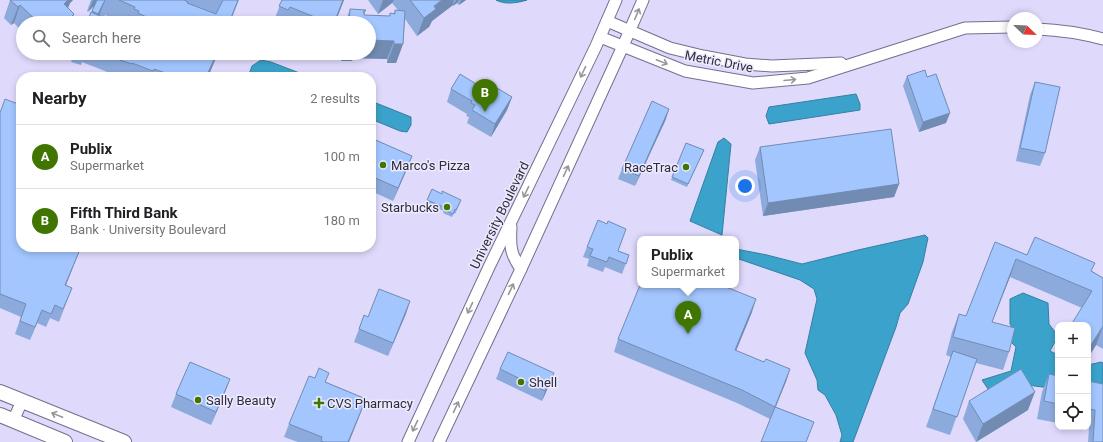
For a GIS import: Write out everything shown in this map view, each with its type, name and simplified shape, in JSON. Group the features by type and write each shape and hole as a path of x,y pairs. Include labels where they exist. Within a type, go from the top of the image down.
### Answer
{"main road":[{"path":"0,392 124,442"},
{"path":"6,418 65,442"}],"street":[{"name":"University Boulevard","path":"408,442 600,37 616,0"},
{"path":"439,442 521,269 643,0"},
{"name":"Metric Drive","path":"607,21 670,48 703,56 772,66 859,62"},
{"name":"Metric Drive","path":"600,37 685,71 753,83 808,78 965,28 1007,27"},
{"path":"1043,29 1059,30 1088,35 1103,40"},
{"path":"753,83 754,64"},
{"path":"511,222 510,245 515,261 521,269"},
{"path":"6,418 22,401"}],"water":[{"path":"496,0 527,0 503,3"},
{"path":"261,60 271,62 297,72 250,72 252,66"},
{"path":"856,94 860,104 860,110 769,124 766,116 769,107"},
{"path":"376,103 411,117 411,125 407,132 400,131 376,121"},
{"path":"724,138 731,144 722,235 690,221 718,142"},
{"path":"925,235 928,238 923,262 908,304 900,313 853,442 840,442 842,435 836,415 825,395 818,390 817,380 805,353 817,299 814,289 800,280 739,259 739,250 802,264"},
{"path":"1023,293 1048,303 1049,324 1055,332 1055,342 1050,351 1055,354 1055,389 1027,385 990,392 982,380 1011,371 1016,347 1010,341 1014,331 1010,324 1010,299"},
{"path":"1101,362 1103,363 1103,394 1091,392 1091,364"}],"building":[{"path":"10,0 68,0 64,4 74,14 72,16 32,16 20,5 18,7"},
{"path":"97,0 105,0 98,14 92,11"},
{"path":"119,0 184,0 188,2 187,3 216,14 223,0 238,0 232,16 144,16 138,13 139,11 134,9 135,7"},
{"path":"282,0 343,0 337,16 312,16 290,7 288,10 279,6"},
{"path":"410,0 442,0 434,6 436,9 424,18"},
{"path":"350,9 366,10 363,12 364,15 390,16 390,13 395,14 395,10 405,11 403,44 394,44 394,41 376,40 376,16 350,16"},
{"path":"91,12 100,16 90,16"},
{"path":"120,60 214,60 208,72 163,72 154,69 153,71"},
{"path":"925,70 927,77 936,74 950,113 923,122 907,76"},
{"path":"460,74 481,87 482,85 485,87 487,82 512,97 495,124 472,110 475,105 471,103 472,101 451,89"},
{"path":"1035,82 1060,87 1045,153 1020,148"},
{"path":"5,99 16,103 16,252 79,252 65,285 72,288 63,309 55,305 51,314 42,310 35,327 20,321 26,304 0,294 0,113"},
{"path":"652,101 669,109 639,176 622,169"},
{"path":"891,129 899,184 768,203 760,147"},
{"path":"376,140 412,156 398,188 376,178"},
{"name":"RaceTrac","path":"686,143 704,150 688,184 672,177"},
{"name":"Starbucks","path":"432,189 442,194 442,191 461,200 453,214 445,210 446,208 427,200"},
{"path":"598,220 607,224 608,221 626,229 618,251 629,255 626,264 609,257 607,262 590,256 593,249 587,247"},
{"path":"1035,237 1095,263 1091,271 1103,278 1103,326 1091,345 1091,322 1073,322 1092,291 1016,259 992,322 1015,328 1009,352 953,337 959,314 966,316 995,242 1027,255"},
{"path":"639,288 728,288 756,299 735,350 764,362 766,359 790,369 775,407 742,390 618,339"},
{"path":"379,289 410,301 393,343 359,329 364,315 368,317"},
{"path":"953,351 977,359 957,417 933,409"},
{"path":"508,352 554,373 545,391 500,369"},
{"path":"190,362 230,379 216,412 176,394"},
{"name":"CVS Pharmacy","path":"319,368 329,373 325,382 366,399 348,442 324,442 321,441 322,437 289,424 309,376 315,378"},
{"path":"1021,369 1035,392 983,424 969,401"},
{"path":"1049,374 1055,375 1055,403 1044,401"},
{"path":"1091,382 1103,384 1103,442 1093,442 1095,410 1091,409"},
{"path":"775,407 814,422 806,442 761,442"}],"place":[{"name":"Fifth Third Bank","path":"485,112"},
{"name":"Marco's Pizza","path":"383,165"},
{"name":"RaceTrac","path":"686,167"},
{"name":"Starbucks","path":"447,207"},
{"name":"Publix","path":"688,334"},
{"name":"Shell","path":"521,382"},
{"name":"Sally Beauty","path":"198,400"},
{"name":"CVS Pharmacy","path":"319,403"}]}
